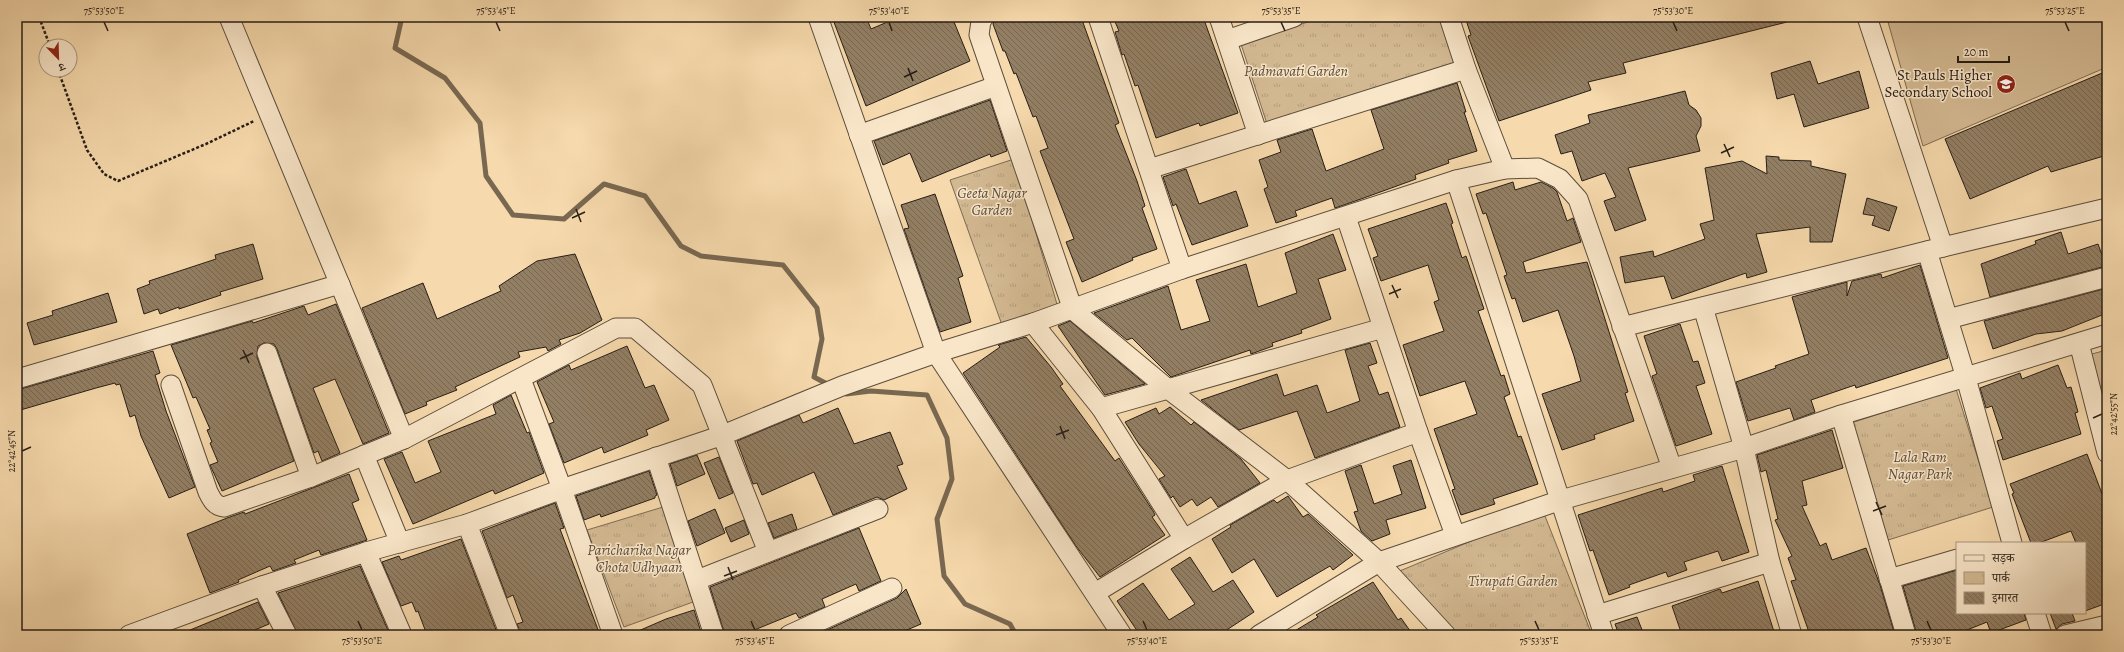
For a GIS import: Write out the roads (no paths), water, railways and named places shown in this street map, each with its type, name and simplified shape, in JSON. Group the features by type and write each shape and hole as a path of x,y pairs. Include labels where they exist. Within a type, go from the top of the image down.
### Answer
{"street":[{"path":"229,17 404,439"},
{"path":"818,17 936,353 1122,635"},
{"path":"984,17 981,21 979,35 1073,310 1168,389 1287,480 1379,562 1446,635"},
{"path":"1098,17 1182,269"},
{"path":"1220,17 1258,135"},
{"path":"1227,40 1294,17"},
{"path":"1449,17 1466,69 1505,169"},
{"path":"1867,17 1935,249 1948,319 2012,542"},
{"path":"1149,169 1466,69"},
{"path":"859,135 996,86"},
{"path":"129,635 262,586 366,552 467,524 562,489 723,435 842,386 936,353 1033,324 1182,269 1346,217 1456,180 1505,169 1538,168 1560,179 1578,199 1672,468"},
{"path":"1456,180 1604,635"},
{"path":"1622,327 2107,208"},
{"path":"1346,217 1418,432 1455,535"},
{"path":"1948,319 2107,277"},
{"path":"17,379 340,284"},
{"path":"1702,307 1744,448 1770,562 1792,635"},
{"path":"1033,324 1101,408 1184,538"},
{"path":"171,385 208,492 218,506 232,505 311,477 404,439 616,328 635,328 702,385 768,552"},
{"path":"1101,408 1383,328"},
{"path":"1263,634 1379,562 1561,500 1744,448 1841,415 2107,334"},
{"path":"2079,343 2107,453"},
{"path":"267,353 311,477"},
{"path":"520,378 562,489 613,635"},
{"path":"1841,415 1906,635"},
{"path":"1094,594 1184,538 1287,480 1418,432"},
{"path":"364,455 400,543"},
{"path":"656,457 714,635"},
{"path":"697,580 878,509"},
{"path":"467,524 510,635"},
{"path":"366,552 402,635"},
{"path":"1889,579 1956,559"},
{"path":"1597,614 1770,562"},
{"path":"262,586 287,635"},
{"path":"793,634 892,588"},
{"path":"2035,614 2042,635"},
{"path":"2065,635 2107,625"}],"waterway":[{"path":"402,17 395,48 445,78 480,123 486,176 513,215 564,219 604,184 645,196 681,246 701,256 783,265 817,308 822,339 814,377 831,386"},
{"path":"843,392 846,394 871,391 927,395 947,438 952,479 937,519 944,576 965,604 1010,624 1016,635"}],"place":[{"name":"St Pauls Higher Secondary School","path":"2006,84"}],"park label":[{"name":"Padmavati Garden","path":"1296,71"},
{"name":"Geeta Nagar Garden","path":"992,202"},
{"name":"Lala Ram Nagar Park","path":"1920,466"},
{"name":"Paricharika Nagar Chota Udhyaan","path":"639,558"},
{"name":"Tirupati Garden","path":"1513,581"}]}
